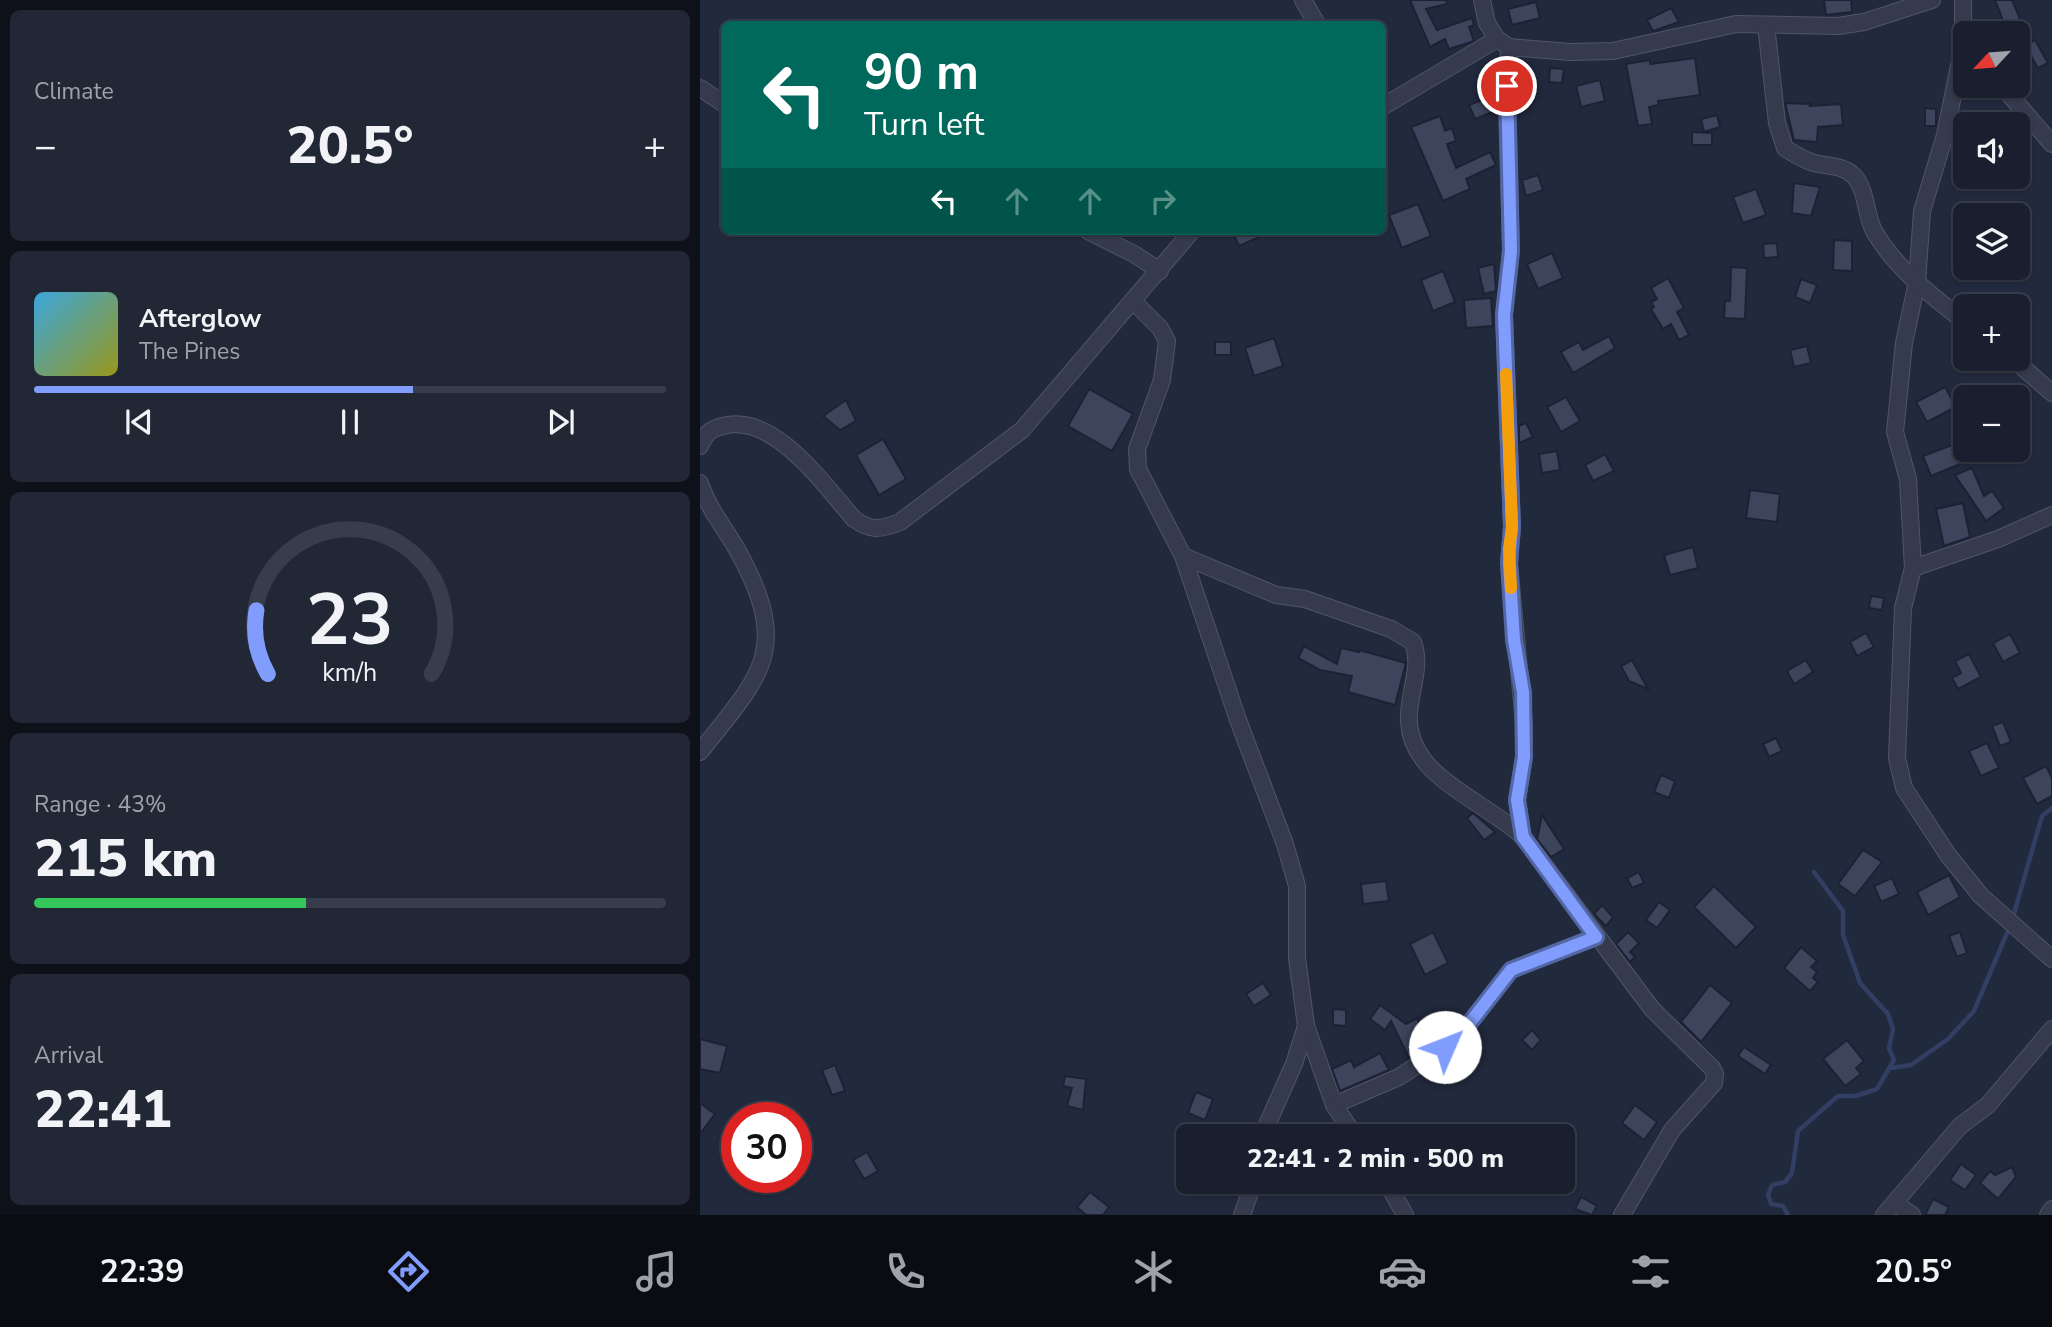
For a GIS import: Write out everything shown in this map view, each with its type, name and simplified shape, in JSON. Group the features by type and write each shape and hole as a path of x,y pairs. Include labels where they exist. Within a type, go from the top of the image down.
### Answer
{"street":[{"path":"1303,0 1315,21"},
{"path":"1482,0 1487,23 1503,43 1507,105 1511,251 1504,315 1512,527 1509,563 1514,640 1523,692 1524,757 1517,800 1523,837"},
{"path":"1386,105 1503,43 1571,52 1613,51 1736,24 1838,26 1864,22 1932,0"},
{"path":"1963,0 1963,21"},
{"path":"1766,25 1777,123 1785,148 1812,163 1840,168 1853,175 1874,231 1898,263 1953,312"},
{"path":"700,88 721,102"},
{"path":"1953,98 1922,211 1917,282 1905,343 1895,432 1908,479 1913,568 1903,608 1897,758 1904,788 1948,855 1981,896 2052,959"},
{"path":"2012,98 2052,144"},
{"path":"1096,235 1160,271"},
{"path":"700,446 706,425 735,423 755,426 778,439 854,519 866,527 881,530 900,523 1022,430 1189,235"},
{"path":"1134,302 1160,328 1167,341 1162,380 1136,459 1140,476 1164,513 1183,556 1238,720 1285,844 1297,886 1297,958 1306,1027 1334,1105 1347,1124"},
{"path":"2027,371 2052,393"},
{"path":"700,483 753,583 767,643 755,681 700,752"},
{"path":"1913,568 1998,539 2052,515"},
{"path":"1183,556 1276,594 1305,598 1391,629 1413,642 1418,663 1409,722 1417,754 1427,767 1508,822 1523,837 1652,1009 1716,1074 1714,1083 1672,1130 1622,1215"},
{"path":"1334,1105 1399,1077 1445,1047 1465,1029 1511,970 1596,937"},
{"path":"1267,1124 1294,1064 1306,1027"},
{"path":"1912,1215 1889,1209 1960,1126 1987,1105 2052,1029"},
{"path":"1242,1215 1249,1194"},
{"path":"1393,1194 1405,1215"},
{"path":"2048,1215 2052,1209"}],"building":[{"path":"1410,0 1446,0 1447,4 1426,9 1437,30 1472,18 1474,25 1469,27 1474,41 1449,49 1445,39 1430,47"},
{"path":"1824,0 1851,0 1852,12 1826,15"},
{"path":"1995,0 2012,0 2021,21 2003,21"},
{"path":"1536,2 1540,18 1512,25 1508,9"},
{"path":"1671,8 1679,22 1653,31 1647,20"},
{"path":"2035,40 2048,63 2038,68 2030,54 2030,43"},
{"path":"1695,58 1700,95 1658,101 1659,105 1649,107 1652,124 1638,126 1626,64"},
{"path":"1550,68 1564,69 1562,83 1549,82"},
{"path":"1600,80 1605,101 1581,107 1576,86"},
{"path":"1487,98 1493,112 1475,119 1469,105"},
{"path":"1785,103 1811,104 1810,106 1841,104 1843,125 1818,127 1817,142 1794,140"},
{"path":"1925,108 1936,109 1936,126 1925,126"},
{"path":"1717,115 1720,127 1704,132 1701,119"},
{"path":"1440,116 1445,131 1452,128 1456,141 1447,144 1456,168 1490,152 1496,165 1466,179 1470,189 1443,201 1411,127"},
{"path":"1692,132 1712,133 1712,145 1692,145"},
{"path":"1538,175 1543,190 1526,196 1522,180"},
{"path":"1794,183 1820,187 1811,216 1792,213"},
{"path":"1756,189 1766,215 1743,223 1733,197"},
{"path":"1418,204 1431,236 1402,248 1389,215"},
{"path":"1234,235 1264,235 1239,246"},
{"path":"1834,240 1852,241 1852,271 1833,270"},
{"path":"1777,243 1778,257 1764,258 1763,244"},
{"path":"1552,253 1563,278 1538,289 1527,264"},
{"path":"1494,264 1496,291 1484,294 1478,268"},
{"path":"1731,267 1747,268 1745,319 1724,318 1725,301 1730,301"},
{"path":"1443,271 1455,302 1433,311 1421,280"},
{"path":"1668,278 1684,308 1677,312 1689,335 1679,340 1671,324 1663,329 1651,309 1654,307 1651,302 1657,299 1651,288"},
{"path":"1801,279 1817,285 1810,303 1795,297"},
{"path":"1491,298 1493,326 1466,328 1464,300"},
{"path":"1609,336 1615,348 1573,373 1561,352 1579,342 1583,350"},
{"path":"1274,338 1283,366 1254,376 1245,348"},
{"path":"1215,342 1231,342 1231,355 1215,355"},
{"path":"1807,346 1811,363 1794,367 1790,350"},
{"path":"1945,387 1953,402 1953,409 1927,422 1916,402"},
{"path":"1089,389 1133,414 1112,451 1068,426"},
{"path":"1566,397 1580,421 1561,432 1547,407"},
{"path":"846,400 856,421 840,430 823,416"},
{"path":"1526,423 1533,437 1519,443 1519,426"},
{"path":"883,439 906,479 879,495 856,455"},
{"path":"1952,445 1953,462 1960,464 1931,476 1923,456"},
{"path":"1557,451 1560,470 1542,473 1539,454"},
{"path":"1605,454 1614,471 1593,481 1585,465"},
{"path":"1972,468 1984,496 1992,491 2004,508 1986,521 1955,475"},
{"path":"1750,490 1780,494 1777,522 1746,518"},
{"path":"1963,503 1970,537 1944,546 1936,509"},
{"path":"1693,547 1698,568 1670,575 1664,555"},
{"path":"1871,596 1884,598 1882,610 1869,608"},
{"path":"1866,633 1874,647 1857,656 1850,642"},
{"path":"2010,634 2020,653 2003,662 1993,643"},
{"path":"1304,646 1337,664 1341,648 1406,663 1395,705 1348,692 1352,676 1320,670 1298,658"},
{"path":"1969,654 1981,677 1958,689 1952,678 1961,673 1955,661"},
{"path":"1632,660 1648,689 1629,681 1621,666"},
{"path":"1806,660 1813,672 1794,684 1787,671"},
{"path":"2003,722 2011,742 2000,746 1992,726"},
{"path":"1776,738 1782,751 1769,757 1763,744"},
{"path":"1987,743 1999,768 1981,776 1969,751"},
{"path":"2046,766 2052,778 2052,796 2037,804 2023,778"},
{"path":"1661,775 1675,781 1669,798 1654,792"},
{"path":"1473,813 1495,832 1484,840 1467,818"},
{"path":"1542,815 1564,849 1551,857 1537,839"},
{"path":"1863,850 1882,862 1855,896 1838,884"},
{"path":"1639,872 1644,883 1632,888 1627,878"},
{"path":"1949,875 1960,897 1928,915 1917,892"},
{"path":"1892,878 1899,894 1881,902 1874,886"},
{"path":"1386,881 1389,901 1363,904 1361,884"},
{"path":"1714,886 1756,927 1736,948 1694,907"},
{"path":"1659,902 1670,910 1657,928 1646,920"},
{"path":"1602,905 1613,917 1606,926 1594,914"},
{"path":"1433,932 1448,963 1425,975 1410,944"},
{"path":"1628,932 1639,943 1630,952 1635,957 1630,962 1616,944"},
{"path":"1960,932 1967,953 1957,957 1949,936"},
{"path":"1801,947 1817,961 1811,967 1817,972 1813,978 1818,982 1810,991 1784,968"},
{"path":"1263,983 1271,995 1254,1006 1246,994"},
{"path":"1710,985 1732,1003 1701,1042 1681,1022"},
{"path":"1380,1005 1406,1024 1417,1018 1430,1044 1409,1058 1391,1021 1385,1030 1370,1019"},
{"path":"1333,1009 1346,1010 1346,1026 1333,1025"},
{"path":"1532,1030 1541,1040 1532,1050 1522,1040"},
{"path":"700,1039 727,1046 720,1073 700,1069"},
{"path":"1847,1040 1864,1061 1856,1068 1861,1074 1845,1086 1823,1059"},
{"path":"1744,1047 1771,1065 1765,1074 1738,1056"},
{"path":"1380,1053 1389,1070 1340,1091 1332,1069 1351,1060 1354,1067"},
{"path":"835,1065 845,1091 832,1095 822,1070"},
{"path":"1065,1076 1086,1079 1083,1110 1067,1106 1072,1088 1063,1086"},
{"path":"1196,1092 1213,1099 1205,1120 1188,1113"},
{"path":"700,1103 715,1114 700,1134"},
{"path":"1635,1105 1657,1122 1644,1140 1622,1123"},
{"path":"867,1152 878,1171 864,1179 853,1160"},
{"path":"1961,1164 1976,1175 1965,1190 1950,1180"},
{"path":"2012,1167 2016,1177 1998,1199 1980,1183 1990,1171 1995,1175"},
{"path":"1090,1192 1109,1207 1103,1215 1086,1215 1077,1207"},
{"path":"1581,1197 1597,1206 1592,1215 1575,1209"},
{"path":"1933,1199 1949,1207 1945,1215 1925,1215"}],"waterway":[{"path":"2013,917 2042,816 2052,808"},
{"path":"1788,1215 1783,1206 1771,1204 1768,1195 1772,1185 1785,1182 1792,1173 1798,1131 1838,1096 1856,1096 1877,1089 1894,1060 1889,1048 1893,1029 1888,1014 1860,983 1843,935 1843,911 1814,872"},
{"path":"1891,1068 1911,1065 1948,1039 1974,1011 2010,926"}],"slow traffic":[{"path":"1506,374 1512,527 1509,549 1511,588"}],"route":[{"path":"1445,1047 1465,1029 1511,970 1571,944 1596,937 1523,837 1518,825 1517,789 1523,767 1525,743 1523,692 1514,640 1509,563 1512,527 1504,315 1511,251 1507,86"}]}
